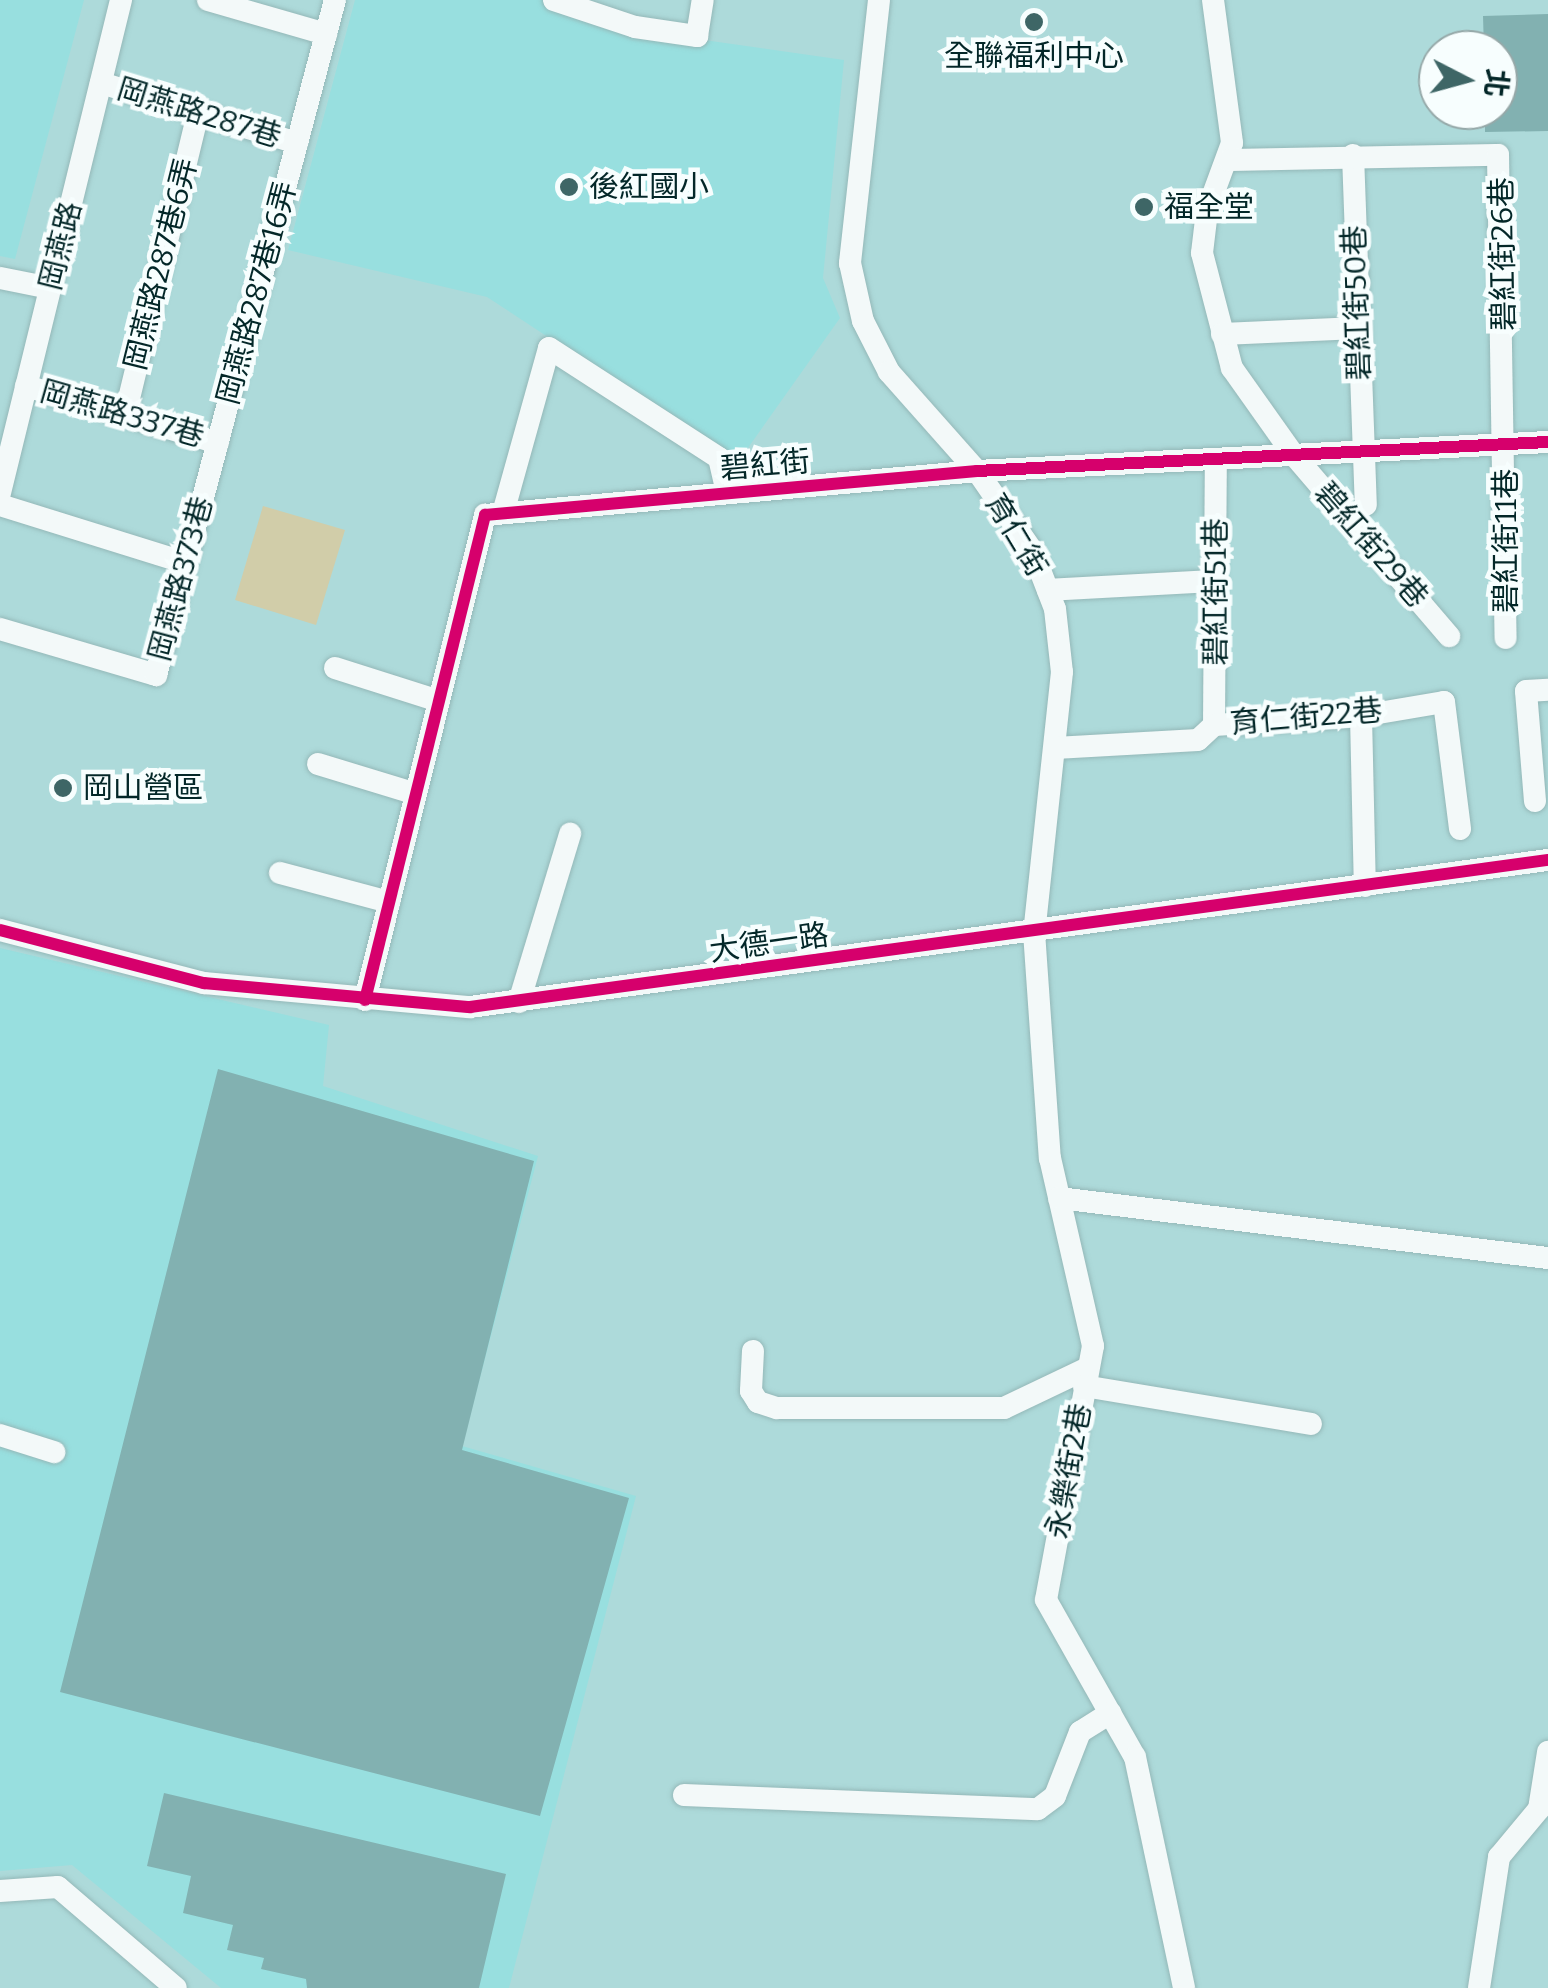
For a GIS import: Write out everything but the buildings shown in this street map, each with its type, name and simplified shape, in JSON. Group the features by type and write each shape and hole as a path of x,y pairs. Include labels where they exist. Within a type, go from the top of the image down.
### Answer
{"street":[{"name":"岡燕路","path":"0,492 121,0"},
{"path":"208,0 326,34"},
{"name":"岡燕路287巷16弄","path":"218,442 334,0"},
{"path":"554,0 599,7 696,36 703,0"},
{"name":"育仁街","path":"879,0 850,263 854,286 889,372 977,471 1033,552 1048,590 1062,672 1034,932"},
{"name":"碧紅街29巷","path":"1212,0 1232,116 1229,160 1203,233 1222,334 1244,392 1449,636"},
{"name":"岡燕路287巷","path":"101,83 297,144"},
{"name":"岡燕路287巷6弄","path":"125,415 198,113"},
{"name":"碧紅街26巷","path":"1229,160 1489,152 1502,162 1506,444"},
{"name":"碧紅街50巷","path":"1353,155 1366,505"},
{"path":"0,278 50,288"},
{"path":"1222,334 1358,328"},
{"path":"365,1000 486,515 503,513 548,348 719,458 727,493"},
{"name":"岡燕路337巷","path":"26,386 218,442"},
{"name":"岡燕路373巷","path":"0,629 156,675 218,442"},
{"name":"碧紅街","path":"503,513 977,471 1548,442"},
{"name":"碧紅街11巷","path":"1506,444 1506,638"},
{"name":"碧紅街51巷","path":"1214,725 1216,458"},
{"path":"0,505 186,563"},
{"path":"1048,590 1216,581"},
{"path":"335,668 439,701"},
{"path":"1535,801 1537,691"},
{"name":"育仁街22巷","path":"1055,748 1198,740 1214,725 1361,716 1444,702 1460,829"},
{"path":"1361,716 1365,886"},
{"path":"318,764 416,794"},
{"path":"519,1002 570,834"},
{"name":"大德一路","path":"0,930 204,983 470,1007 1548,860"},
{"path":"280,873 389,902"},
{"name":"永樂街2巷","path":"1034,932 1050,1158 1093,1346 1046,1600 1135,1756 1184,1988"},
{"path":"1059,1198 1548,1258"},
{"path":"753,1351 751,1391 758,1402 777,1408 990,1410 1086,1377 1311,1424"},
{"path":"0,1435 54,1452"},
{"path":"684,1795 1038,1809 1055,1796 1080,1732 1110,1713"},
{"path":"1479,1988 1499,1856 1540,1809 1548,1752"},
{"path":"0,1891 58,1887 176,1988"}],"shaded area":[{"path":"0,0 84,0 15,259 0,256"},
{"name":"後紅國小","path":"355,0 552,0 598,25 844,60 823,278 840,318 738,462 487,297 288,250"},
{"path":"263,506 345,530 316,625 235,600"},
{"path":"0,948 329,1025 323,1086 538,1156 462,1446 636,1496 509,1988 221,1988 72,1865 0,1871"}],"cycle path":[{"path":"365,1000 485,515 977,471 1548,442"},
{"path":"0,930 204,983 470,1007 1548,860"}],"place":[{"name":"全聯福利中心","path":"1034,22"},
{"name":"後紅國小","path":"569,187"},
{"name":"福全堂","path":"1144,207"},
{"name":"岡山營區","path":"63,788"}]}
